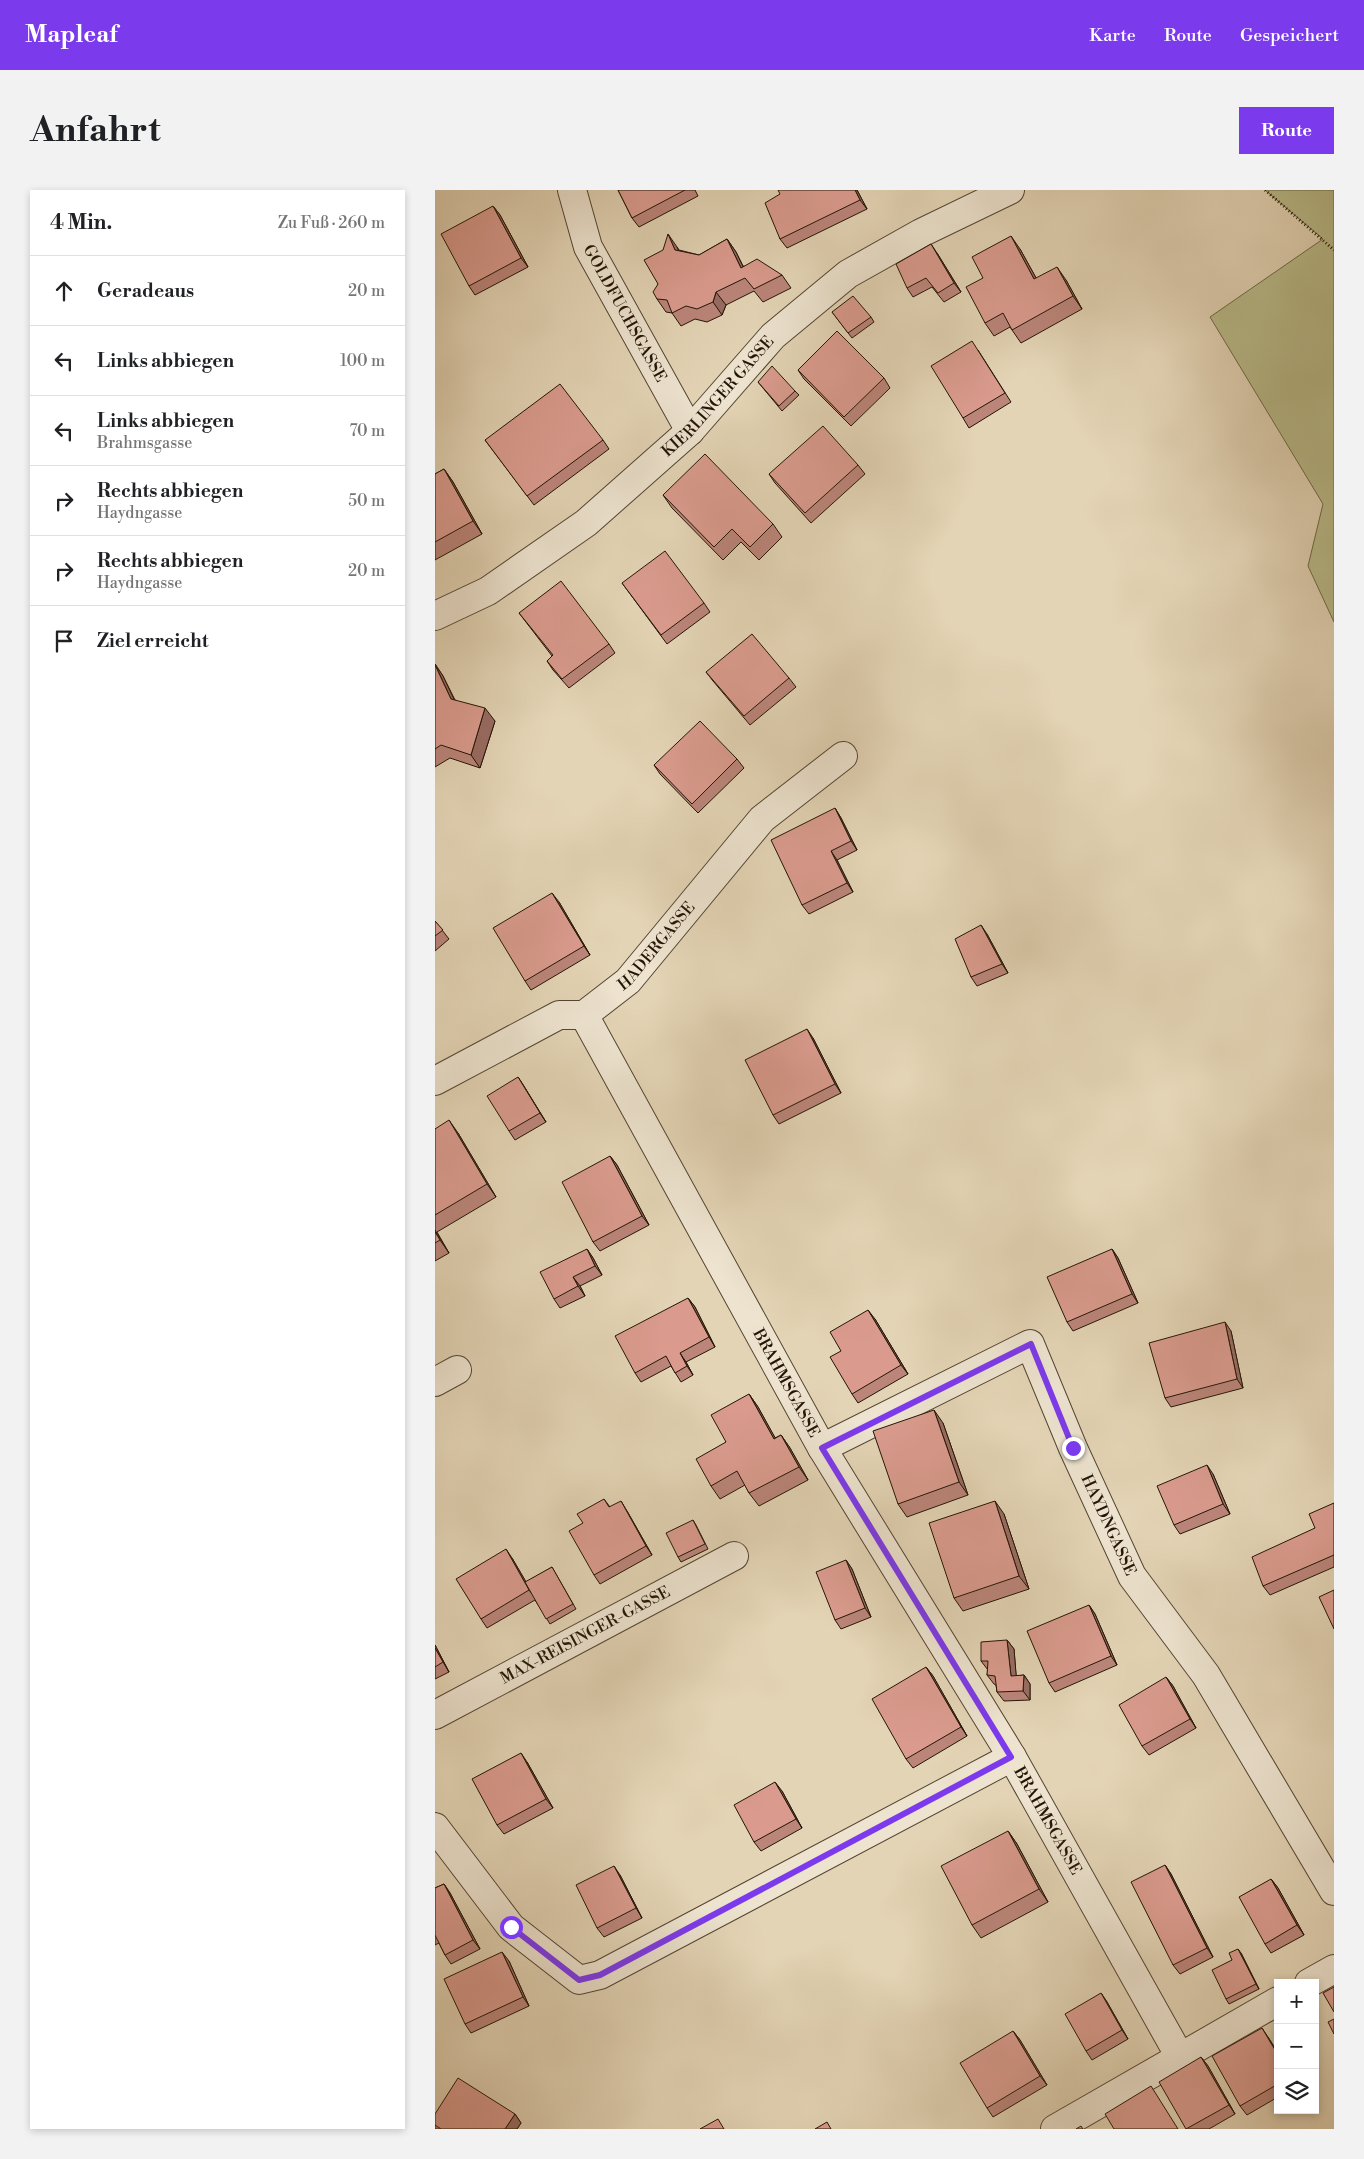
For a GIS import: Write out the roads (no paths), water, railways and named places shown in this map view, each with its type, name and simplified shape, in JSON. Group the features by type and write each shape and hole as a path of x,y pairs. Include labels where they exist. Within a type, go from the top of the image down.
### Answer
{"street":[{"name":"GOLDFUCHSGASSE","path":"571,190 588,247 690,431"},
{"name":"KIERLINGER GASSE","path":"435,616 488,591 585,523 690,431 773,336 847,274 921,233 1010,190"},
{"name":"HADERGASSE","path":"584,1015 628,981 762,819 843,756"},
{"path":"438,1074 559,1015 584,1015"},
{"name":"BRAHMSGASSE","path":"584,1015 822,1448 1011,1757 1180,2057"},
{"name":"HAYDNGASSE","path":"822,1448 1031,1344 1073,1448 1132,1576 1206,1675 1334,1891"},
{"name":"MAX-REISINGER-GASSE","path":"435,1715 734,1556"},
{"path":"435,1827 511,1927 579,1980 600,1975 1011,1757"},
{"path":"1316,1979 1334,1968"},
{"path":"1055,2129 1274,2003"}]}
